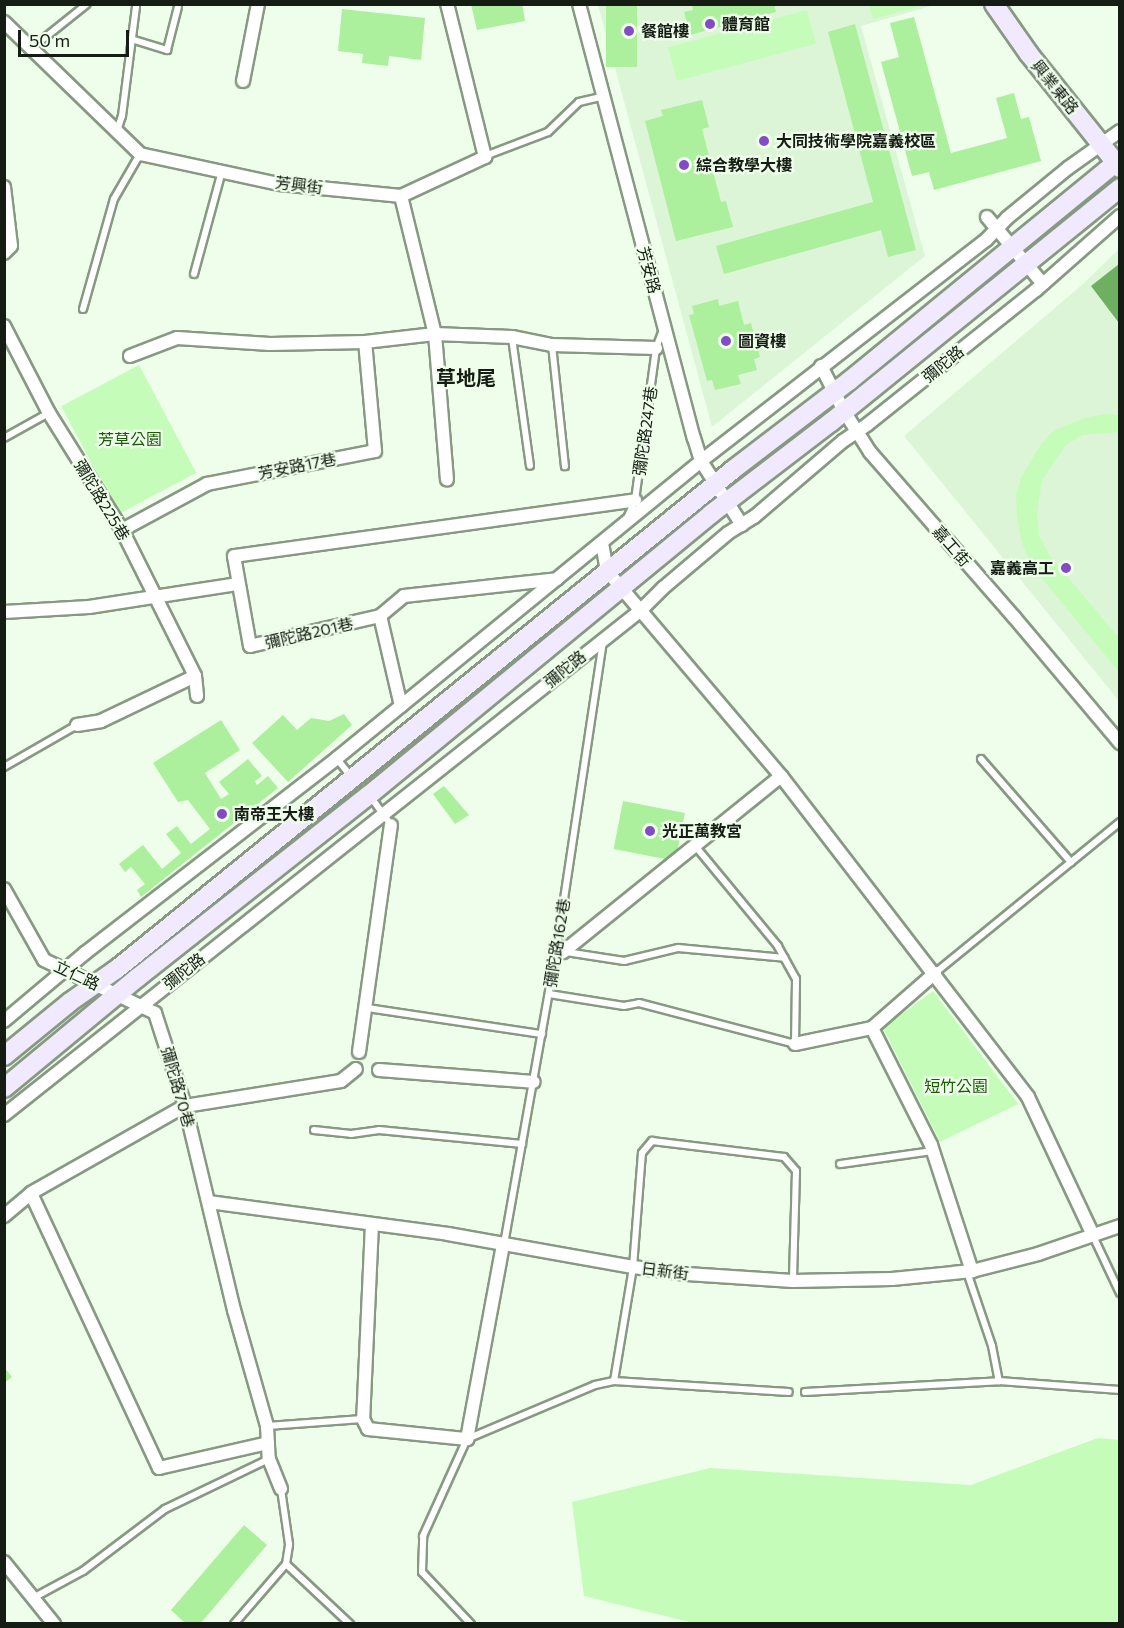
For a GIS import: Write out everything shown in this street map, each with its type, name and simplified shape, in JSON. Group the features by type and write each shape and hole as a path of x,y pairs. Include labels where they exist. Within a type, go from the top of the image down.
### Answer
{"street":[{"path":"243,81 258,4"},
{"path":"447,4 485,157 400,196 435,334 447,480"},
{"name":"芳安路","path":"579,4 701,461 742,525"},
{"name":"興業東路","path":"994,4 1029,54 1118,163"},
{"path":"4,22 140,154"},
{"path":"4,1021 65,969 337,758 617,532 701,461 997,229 1068,168 1119,131"},
{"name":"芳興街","path":"140,154 279,183 400,196"},
{"path":"4,1056 97,984 607,571 1118,163"},
{"path":"4,187 10,246 4,253"},
{"name":"彌陀路","path":"4,1088 369,795 728,501 844,411 1119,188"},
{"name":"彌陀路","path":"4,1115 640,611 663,588 1043,284 1119,216"},
{"path":"987,217 1043,284"},
{"name":"彌陀路225巷","path":"4,326 49,413 122,530 195,676"},
{"path":"130,356 177,338 270,344 365,342 435,334 512,337 552,345 656,348"},
{"name":"芳安路17巷","path":"122,530 207,484 375,451 365,342"},
{"name":"嘉工街","path":"821,366 844,411 870,452 1014,617 1119,743"},
{"path":"4,612 89,607 238,584 234,556 635,500"},
{"path":"602,543 607,571 781,776 935,973 1028,1097 1093,1235"},
{"path":"401,706 380,616 404,596 557,579"},
{"name":"彌陀路201巷","path":"238,584 250,646 380,616"},
{"path":"77,724 101,721 195,676 197,696"},
{"path":"560,952 696,847 781,776"},
{"path":"359,1052 391,825"},
{"name":"立仁路","path":"4,889 44,960 117,995"},
{"path":"795,1044 872,1028 935,973"},
{"name":"彌陀路70巷","path":"117,995 155,1013 185,1106 234,1310 267,1426 269,1459 281,1489"},
{"path":"872,1028 933,1151 970,1271"},
{"path":"4,1216 31,1193 185,1106 341,1081 356,1069"},
{"path":"379,1070 534,1083"},
{"path":"31,1193 159,1468 268,1443"},
{"name":"日新街","path":"209,1202 448,1234 633,1267 687,1274 794,1281 892,1279 970,1271 1038,1254 1119,1226"},
{"path":"372,1224 363,1419 368,1429 467,1439 503,1244"},
{"path":"4,1562 54,1623"}],"lane":[{"path":"32,48 87,4"},
{"path":"117,131 122,116 136,7"},
{"path":"131,39 167,50 178,7"},
{"path":"485,157 548,132 579,102 604,96"},
{"path":"83,309 114,199 140,154"},
{"path":"194,274 222,171"},
{"name":"彌陀路247巷","path":"617,532 635,500 656,348 664,327"},
{"path":"512,337 530,466"},
{"path":"552,345 565,466"},
{"path":"4,438 49,413"},
{"name":"彌陀路162巷","path":"503,1244 549,994 560,952 603,640"},
{"path":"4,766 77,724"},
{"path":"337,758 352,777"},
{"path":"981,759 1071,862"},
{"path":"369,795 391,825"},
{"path":"935,973 1119,822"},
{"path":"549,994 624,1006 639,1003 795,1044 796,979 778,946 696,847"},
{"path":"560,952 624,961 678,948 785,958"},
{"path":"367,1008 542,1034"},
{"path":"314,1130 351,1134 379,1130 522,1144"},
{"path":"614,1381 633,1267 642,1153 652,1142 784,1157 796,1171 794,1281"},
{"path":"840,1164 933,1151"},
{"path":"1093,1235 1119,1293"},
{"path":"970,1271 992,1346 999,1381"},
{"path":"471,1623 422,1572 423,1536 467,1439 595,1385 614,1381 789,1392"},
{"path":"805,1392 999,1381 1119,1390"},
{"path":"267,1426 363,1419"},
{"path":"33,1598 83,1571 165,1509 269,1459"},
{"path":"234,1623 286,1564 289,1544 281,1489"},
{"path":"286,1564 350,1623"}],"shaded area":[{"name":"大同技術學院嘉義校區","path":"598,5 935,5 861,26 925,256 712,427"},
{"name":"嘉義高工","path":"1119,249 1119,701 904,436 1083,284"},
{"path":"1119,264 1119,323 1091,286"}],"green space":[{"path":"869,4 926,5 873,19"},
{"path":"807,10 816,44 677,81 668,47"},
{"name":"芳草公園","path":"139,365 196,473 119,514 61,406"},
{"path":"1119,415 1119,432 1083,435 1066,445 1042,480 1037,513 1039,535 1050,556 1119,638 1119,672 1031,565 1021,540 1016,494 1022,476 1041,444 1054,430 1088,417"},
{"name":"短竹公園","path":"933,991 1018,1104 940,1142 883,1028"},
{"path":"1098,1438 1119,1440 1119,1623 693,1623 584,1596 572,1502 710,1468 971,1485"}],"building":[{"path":"471,4 522,4 525,21 477,30"},
{"name":"餐館樓","path":"606,4 637,4 637,67 606,67"},
{"name":"體育館","path":"692,4 774,4 776,12 690,35 684,12 693,10"},
{"path":"342,9 425,18 421,60 389,56 388,66 362,63 363,54 338,51"},
{"path":"914,17 951,153 1007,138 996,98 1014,93 1021,119 1029,117 1041,161 934,190 929,172 912,176 881,62 899,57 890,23"},
{"path":"855,24 916,250 888,257 881,230 724,274 716,246 873,202 828,32"},
{"name":"綜合教學大樓","path":"702,100 709,127 702,129 721,202 726,201 733,227 676,241 645,121 663,116 661,110"},
{"name":"圖資樓","path":"718,299 719,306 738,301 744,325 751,323 760,357 754,359 757,370 738,375 741,384 715,390 712,380 707,381 689,315 694,314 692,306"},
{"name":"南帝王大樓","path":"344,714 352,725 288,782 252,743 283,715 297,730 311,718 329,721"},
{"name":"南帝王大樓","path":"221,720 240,750 205,773 221,799 229,794 219,782 248,759 262,776 255,781 257,785 268,776 278,788 141,897 137,890 145,884 131,867 125,872 119,864 143,845 162,869 181,853 166,834 177,826 191,844 210,829 188,800 178,802 153,763"},
{"path":"444,786 469,815 455,824 433,794"},
{"name":"光正萬教宮","path":"623,801 685,813 675,861 614,849"},
{"path":"4,1367 12,1377 4,1383"},
{"path":"244,1525 267,1545 200,1624 186,1624 171,1610"}],"place":[{"name":"體育館","path":"710,24"},
{"name":"餐館樓","path":"629,31"},
{"name":"大同技術學院嘉義校區","path":"764,141"},
{"name":"綜合教學大樓","path":"684,165"},
{"name":"圖資樓","path":"726,341"},
{"name":"嘉義高工","path":"1066,568"},
{"name":"南帝王大樓","path":"222,814"},
{"name":"光正萬教宮","path":"650,831"}],"district":[{"name":"草地尾","path":"466,377"}]}
